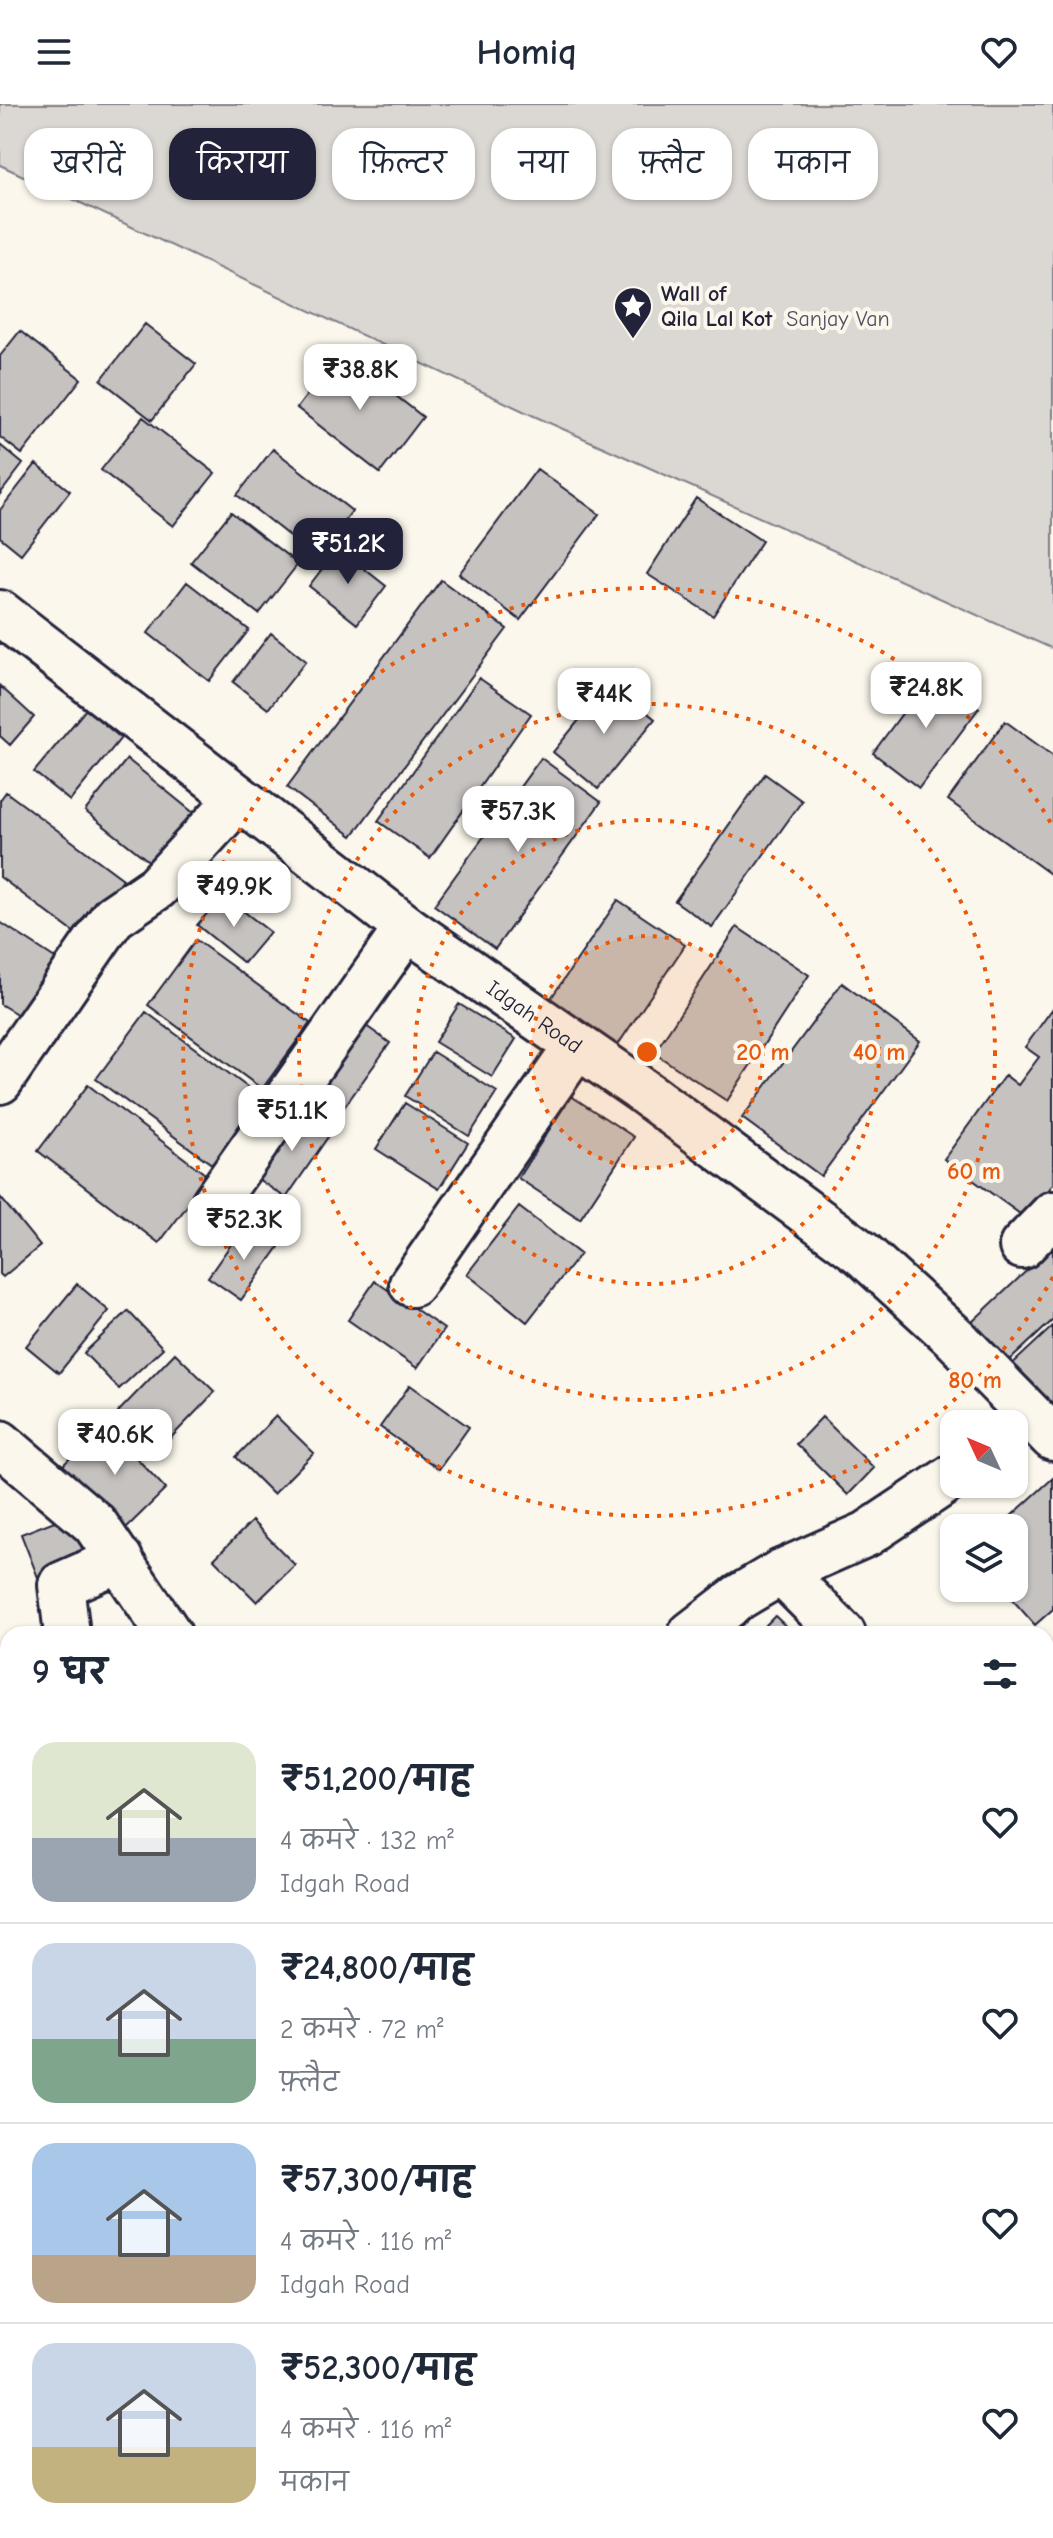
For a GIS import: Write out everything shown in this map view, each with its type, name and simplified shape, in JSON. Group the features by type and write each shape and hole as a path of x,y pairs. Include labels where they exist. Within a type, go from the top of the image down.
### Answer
{"street":[{"name":"Idgah Road","path":"0,613 407,928 577,1046 863,1254 955,1338 1038,1436"},
{"path":"0,1081 113,917 157,887 238,799"},
{"path":"214,1203 407,928"},
{"path":"412,1284 577,1046"},
{"path":"1022,1246 1053,1214"},
{"path":"0,1443 95,1524 164,1626"},
{"path":"701,1626 739,1597 781,1572 867,1534 940,1485"},
{"path":"66,1626 61,1585 120,1559"},
{"path":"781,1572 835,1626"}],"green space":[{"name":"Sanjay Van","path":"0,104 1053,104 1053,649 534,416 74,200 153,200 153,128 24,128 24,176 0,165"}],"building":[{"path":"145,324 196,364 152,420 101,380"},
{"path":"20,331 81,379 22,454 0,437 0,356"},
{"path":"340,352 423,417 380,473 297,408"},
{"path":"143,417 215,473 173,526 101,470"},
{"path":"0,445 23,464 0,494"},
{"path":"273,449 352,511 316,557 237,495"},
{"path":"36,464 70,491 21,554 0,537 0,510"},
{"path":"537,469 599,514 520,620 459,574"},
{"path":"696,498 762,541 713,616 647,574"},
{"path":"231,512 298,564 259,614 191,562"},
{"path":"338,548 386,586 357,624 309,586"},
{"path":"441,580 507,629 352,836 287,787"},
{"path":"187,582 249,630 209,681 148,633"},
{"path":"271,633 306,661 268,709 233,682"},
{"path":"932,673 979,708 919,788 873,753"},
{"path":"479,678 531,714 430,858 378,821"},
{"path":"610,682 655,719 598,789 553,752"},
{"path":"0,686 34,717 10,745 0,736"},
{"path":"86,709 121,738 70,801 34,772"},
{"path":"1005,721 1053,756 1053,876 948,800"},
{"path":"541,758 601,802 495,949 434,905"},
{"path":"127,759 196,815 155,866 85,811"},
{"path":"765,774 802,801 712,927 675,901"},
{"path":"6,792 123,879 80,937 0,877 0,800"},
{"path":"223,895 270,932 244,963 197,925"},
{"path":"618,900 685,945 613,1052 545,1007"},
{"path":"0,922 61,962 20,1016 0,1004"},
{"path":"737,927 809,975 727,1101 654,1053"},
{"path":"196,940 310,1023 262,1089 148,1005"},
{"path":"842,983 920,1041 821,1176 742,1118"},
{"path":"459,1004 516,1039 492,1077 435,1042"},
{"path":"1053,1008 1053,1184 1027,1219 944,1159 1005,1075 1018,1085 1039,1057 1025,1047"},
{"path":"146,1012 262,1098 213,1165 96,1079"},
{"path":"355,1018 390,1043 337,1117 302,1092"},
{"path":"433,1052 497,1092 469,1136 405,1096"},
{"path":"88,1085 209,1177 159,1243 38,1151"},
{"path":"571,1096 634,1137 580,1219 518,1178"},
{"path":"405,1103 468,1143 439,1189 376,1149"},
{"path":"299,1108 332,1131 286,1198 252,1175"},
{"path":"0,1197 40,1246 3,1277 0,1274"},
{"path":"519,1207 580,1254 527,1322 467,1274"},
{"path":"246,1223 279,1247 241,1300 208,1277"},
{"path":"1053,1246 1053,1320 1009,1361 972,1322"},
{"path":"375,1281 444,1329 417,1368 348,1320"},
{"path":"77,1284 109,1311 59,1373 26,1346"},
{"path":"128,1311 163,1348 119,1389 84,1353"},
{"path":"1053,1326 1053,1401 1045,1409 1007,1369"},
{"path":"175,1353 215,1392 158,1451 118,1412"},
{"path":"410,1385 469,1427 439,1469 380,1427"},
{"path":"276,1416 314,1453 273,1494 236,1457"},
{"path":"822,1417 874,1468 848,1495 796,1444"},
{"path":"105,1425 166,1489 125,1529 63,1465"},
{"path":"1053,1478 1053,1609 1035,1625 1014,1602 1028,1602 1028,1514 1013,1514"},
{"path":"70,1515 87,1562 39,1580 21,1534"},
{"path":"252,1521 295,1565 257,1602 214,1559"},
{"path":"775,1616 786,1626 765,1626"}],"place":[{"name":"Wall of Qila Lal Kot","path":"633,340"}]}
